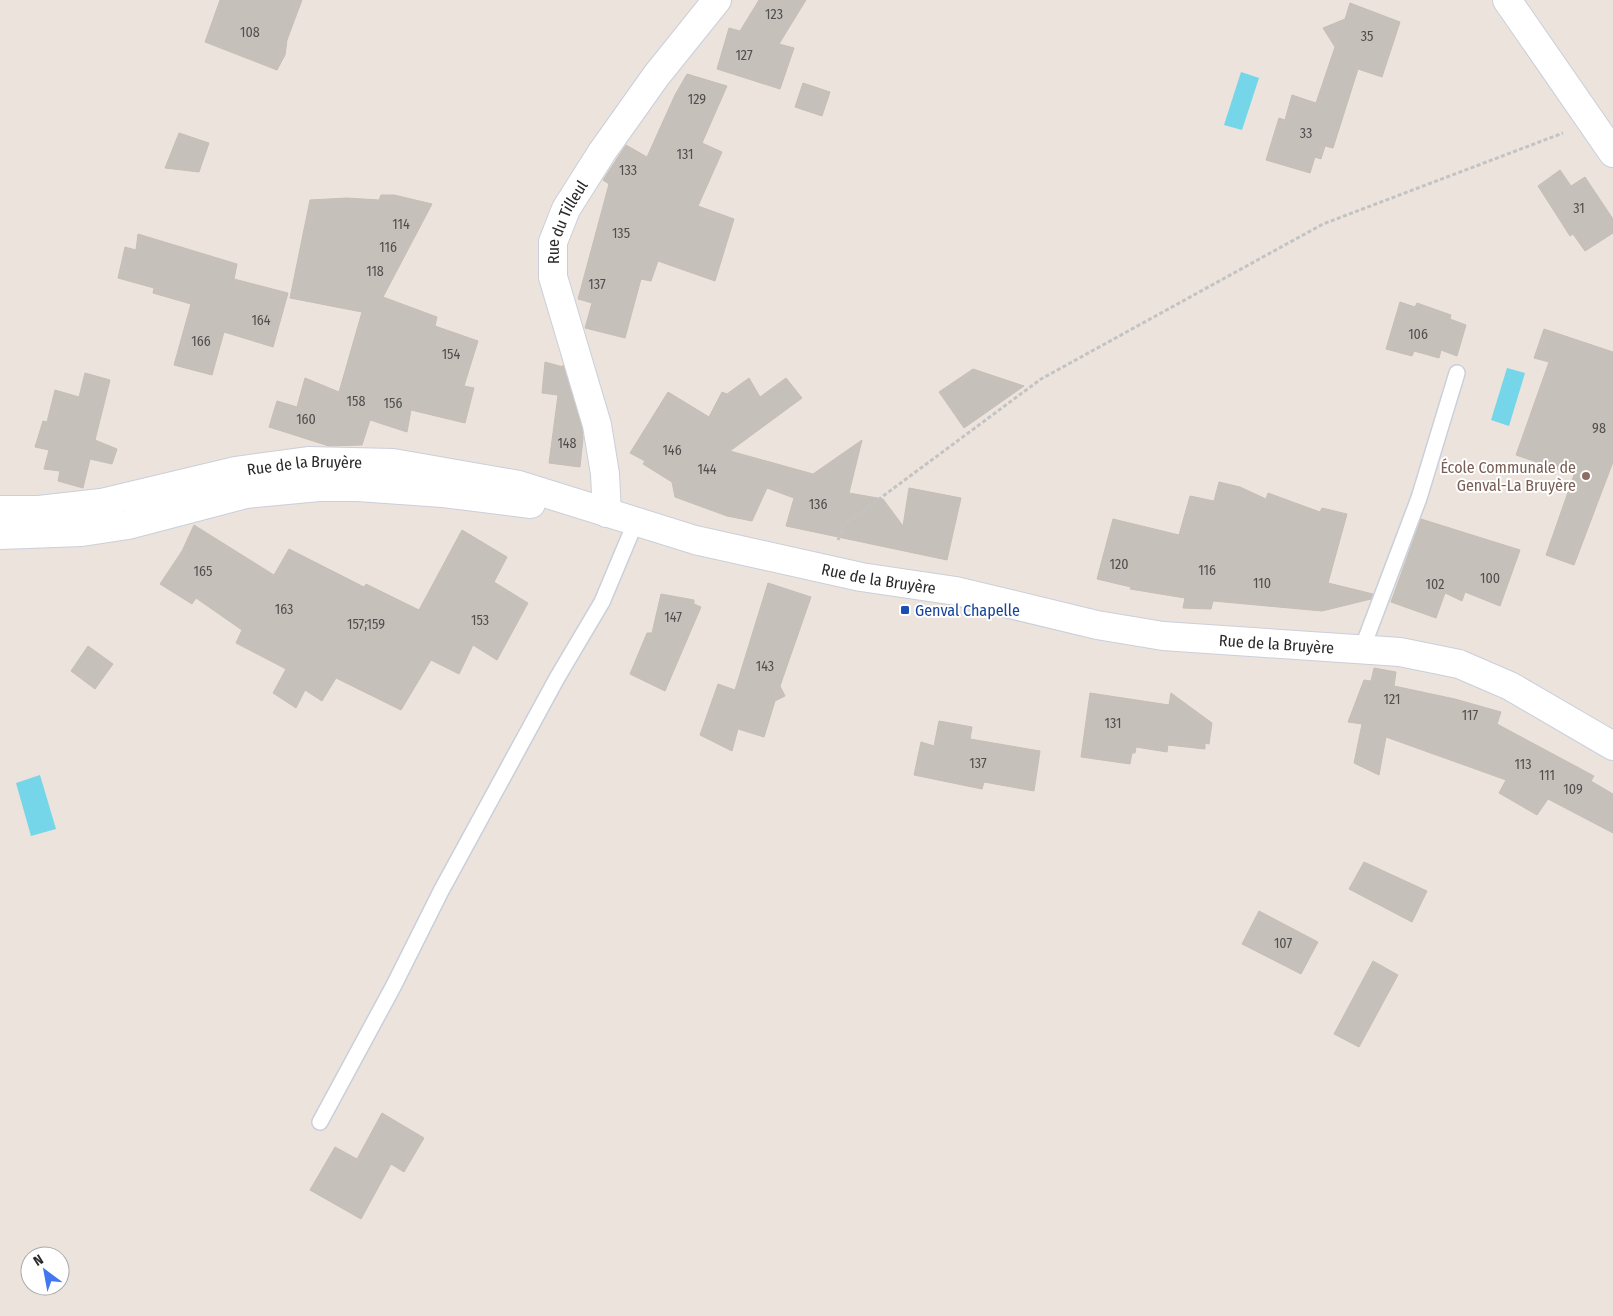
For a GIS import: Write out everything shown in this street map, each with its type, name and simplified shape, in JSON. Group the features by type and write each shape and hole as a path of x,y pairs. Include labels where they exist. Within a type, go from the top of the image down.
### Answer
{"main road":[{"name":"Rue du Tilleul","path":"607,513 605,474 596,425 553,277 553,242 566,209 602,152 656,76 716,0"},
{"path":"1507,0 1613,153"},
{"name":"Rue de la Bruyère","path":"0,510 39,510 101,503 235,471 308,461 393,463 519,485 695,540 826,569 956,591 1097,625 1163,636 1400,652 1459,664 1510,686 1613,746"},
{"name":"Rue de la Bruyère","path":"0,535 92,531 128,525 246,494 319,487 358,486 443,493 607,513"}],"lane":[{"path":"1362,649 1418,498 1457,372"},
{"path":"320,1122 393,987 441,891 557,678 602,602 636,522"}],"path":[{"path":"826,569 844,525 1041,379 1322,224 1591,122"}],"water":[{"path":"1241,72 1259,78 1242,130 1224,125"},
{"path":"1507,368 1525,373 1509,426 1491,420"},
{"path":"40,775 56,829 31,836 16,783"}],"building":[{"path":"220,0 302,0 287,40 285,55 277,70 205,42"},
{"path":"759,0 806,0 779,44 794,48 780,89 717,69 729,28 740,31"},
{"path":"1350,3 1400,22 1382,77 1358,69 1333,148 1325,146 1321,159 1315,157 1310,173 1266,160 1279,118 1285,120 1292,95 1316,103 1335,47 1323,28 1345,19"},
{"path":"687,74 727,86 702,143 722,152 698,206 734,219 715,281 658,261 651,281 641,279 625,338 585,328 592,303 578,299 609,184 603,180 626,145 647,157 675,95"},
{"path":"803,83 830,92 822,116 795,107"},
{"path":"179,133 209,143 199,172 165,168"},
{"path":"1560,170 1571,186 1585,177 1613,219 1613,233 1585,251 1573,234 1570,236 1538,186"},
{"path":"381,195 394,195 432,204 383,297 437,317 435,326 478,341 464,386 474,388 465,423 411,410 407,432 370,420 362,445 329,446 269,427 277,401 297,407 305,378 339,392 362,312 290,298 310,200 347,198 379,200"},
{"path":"138,234 237,264 234,279 288,293 273,347 224,332 212,375 174,365 191,304 153,293 154,288 118,278 125,247 136,250"},
{"path":"1400,302 1415,307 1417,303 1451,315 1450,319 1466,325 1457,356 1441,350 1439,358 1414,351 1412,356 1386,349"},
{"path":"1544,329 1613,352 1613,462 1574,565 1546,555 1574,475 1516,455 1549,362 1534,358"},
{"path":"545,362 563,367 563,365 582,428 583,438 580,467 549,463 558,395 542,393"},
{"path":"973,369 1024,386 964,428 939,392"},
{"path":"85,373 110,380 95,440 117,449 112,464 90,459 83,488 58,481 60,471 44,469 49,450 35,447 43,421 47,422 55,390 79,397"},
{"path":"749,378 760,397 786,378 802,398 730,451 813,474 862,440 849,493 883,499 903,526 909,488 961,498 947,560 786,526 794,498 767,488 752,521 727,516 675,497 672,482 643,464 645,461 630,453 668,392 709,417 722,392 727,394"},
{"path":"1219,482 1240,487 1266,499 1268,493 1320,512 1322,508 1347,514 1328,583 1373,594 1371,599 1322,611 1213,601 1211,609 1183,608 1185,598 1130,589 1131,587 1097,579 1113,519 1179,535 1190,496 1214,501"},
{"path":"1421,519 1520,550 1500,606 1465,592 1462,601 1445,593 1436,618 1391,602"},
{"path":"194,525 274,575 289,549 364,587 366,584 419,610 462,530 507,557 494,582 528,603 497,660 473,645 459,674 431,660 401,710 336,678 322,701 305,690 296,708 273,693 286,669 236,643 242,630 196,598 192,604 160,584 182,551"},
{"path":"768,583 811,597 780,686 785,696 775,701 764,737 738,729 732,751 700,735 718,684 735,690"},
{"path":"661,594 694,600 694,604 701,607 665,691 630,674 647,633 652,633"},
{"path":"88,646 113,664 95,689 71,671"},
{"path":"1374,668 1396,672 1394,686 1455,699 1501,712 1497,724 1594,776 1591,781 1613,794 1613,833 1548,799 1537,815 1499,793 1506,780 1386,737 1379,775 1354,763 1362,724 1348,722 1364,680 1371,681"},
{"path":"1090,693 1169,705 1171,693 1212,723 1209,744 1205,743 1205,749 1168,745 1167,752 1136,747 1135,753 1132,753 1130,764 1081,757"},
{"path":"939,721 972,727 970,739 1040,751 1034,791 984,782 982,789 914,775 921,742 934,746"},
{"path":"1364,862 1427,891 1412,922 1349,889"},
{"path":"1259,911 1318,942 1301,974 1242,944"},
{"path":"1373,961 1398,975 1359,1047 1334,1034"},
{"path":"382,1113 424,1138 404,1172 391,1164 361,1219 310,1190 335,1147 357,1159"}],"place":[{"name":"École Communale de Genval-La Bruyère","path":"1586,476"},
{"name":"Genval Chapelle","path":"905,610"}]}
